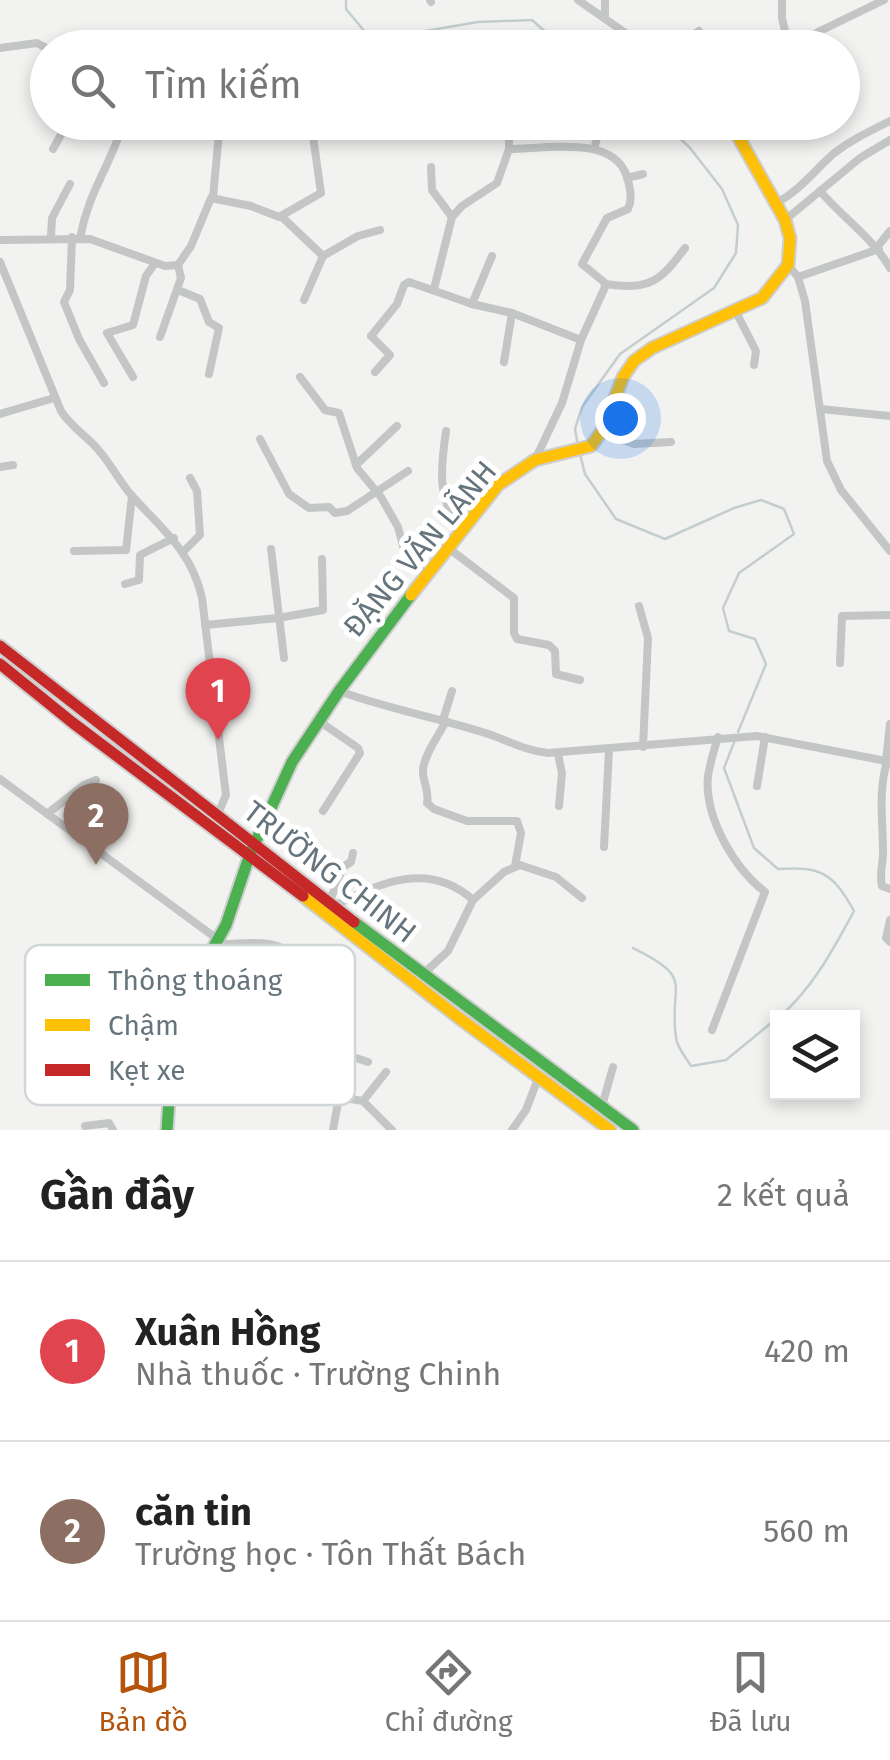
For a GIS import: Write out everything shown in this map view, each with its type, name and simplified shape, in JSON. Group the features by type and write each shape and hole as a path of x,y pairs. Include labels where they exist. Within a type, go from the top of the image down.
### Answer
{"main road":[{"path":"601,433 623,376 634,361 762,298 788,265 790,238 785,220 741,140"},
{"name":"ĐẶNG VĂN LÃNH","path":"215,945 292,762 339,691 446,547 498,485 535,460 590,446 601,433"},
{"name":"TRƯỜNG CHINH","path":"0,646 459,1018 544,1080 602,1106 634,1130"},
{"name":"TRƯỜNG CHINH","path":"0,664 73,724 213,819"},
{"name":"TRƯỜNG CHINH","path":"253,850 332,904 422,976 558,1073 568,1089 610,1130"},
{"name":"ĐẶNG VĂN LÃNH","path":"166,1130 168,1105"}],"street":[{"path":"578,0 622,30"},
{"path":"604,0 604,18"},
{"path":"782,0 786,30"},
{"path":"822,30 884,0"},
{"path":"0,48 30,44"},
{"path":"860,138 890,121"},
{"path":"53,150 58,140"},
{"path":"104,383 64,302 70,292 76,237 89,198 117,140"},
{"path":"213,198 218,140"},
{"path":"282,217 323,190 313,140"},
{"path":"434,289 452,217 496,183 509,140"},
{"path":"594,148 596,140"},
{"path":"778,202 857,140"},
{"path":"785,220 860,158 890,140"},
{"path":"509,149 594,148 622,165 632,202 607,218 582,264 605,284 644,287 669,270 685,248"},
{"path":"431,167 432,190 452,217"},
{"path":"627,178 644,174"},
{"path":"51,237 52,218 70,184"},
{"path":"820,191 878,247 890,268"},
{"path":"0,240 76,237 165,266 178,265 209,199 213,198 282,217 323,256"},
{"path":"304,300 323,256 358,236 380,230"},
{"path":"798,277 878,247 890,231"},
{"path":"472,304 492,256"},
{"path":"0,262 39,352 54,398 68,423 96,446 132,496 174,538 198,578 226,795 213,819"},
{"path":"133,377 107,333 133,325 146,276 156,262"},
{"path":"160,338 181,278 178,265"},
{"path":"788,265 798,277 812,342 822,444 832,475 890,551"},
{"path":"375,372 390,355 370,336 397,304 404,285 413,282 472,304 512,313 581,340"},
{"path":"535,460 562,403 581,340 605,284"},
{"path":"0,288 11,288"},
{"path":"178,290 200,299 208,322 219,328 208,374"},
{"path":"736,312 756,352 754,365"},
{"path":"504,362 512,313"},
{"path":"300,377 325,410 339,413 356,465 403,537 406,557 426,574"},
{"path":"0,414 54,398"},
{"path":"821,409 890,416"},
{"path":"356,465 397,426"},
{"path":"446,431 440,473 446,504 459,532"},
{"path":"601,433 634,444 671,442"},
{"path":"260,439 289,494 303,507 329,507 338,513 356,507 408,470"},
{"path":"0,467 13,465"},
{"path":"183,552 200,535 197,491 190,478"},
{"path":"126,550 132,496"},
{"path":"74,552 126,550 140,555 174,538"},
{"path":"446,547 514,598 517,639 549,645 555,651 556,674 580,680"},
{"path":"272,550 284,658"},
{"path":"125,584 139,580 140,555"},
{"path":"205,625 324,610 322,559"},
{"path":"639,606 648,638 643,747"},
{"path":"840,664 842,616 890,615"},
{"path":"339,691 502,738 523,750 558,754 761,736 888,762"},
{"path":"452,691 444,721 424,765 427,803 467,821 517,821 521,833 515,866"},
{"path":"319,721 358,748 360,754 323,811"},
{"path":"890,724 880,876 882,886 890,889"},
{"path":"756,786 761,736"},
{"path":"712,1030 765,892 728,852 710,800 708,778 718,737"},
{"path":"604,847 609,750"},
{"path":"558,754 562,773 559,806"},
{"path":"0,780 224,944 263,940 276,945"},
{"path":"47,814 84,784 96,780"},
{"path":"332,904 343,868 353,859 353,853"},
{"path":"422,976 448,951 473,900 515,866 547,872 582,898"},
{"path":"332,904 382,884 420,875 451,884 473,900"},
{"path":"890,920 886,938 890,942"},
{"path":"355,1058 368,1062"},
{"path":"602,1106 614,1067"},
{"path":"363,1101 386,1072"},
{"path":"512,1130 544,1080"},
{"path":"355,1100 363,1101 392,1130"},
{"path":"333,1130 338,1105"},
{"path":"85,1126 109,1124 113,1130"}],"waterway":[{"path":"346,0 346,9 363,30"},
{"path":"431,30 478,22 532,20 543,30"},
{"path":"578,446 575,429 582,407 620,354 714,288 736,253 738,225 722,189 682,140"},
{"path":"580,454 585,474 616,519 665,539 761,500 784,509 794,534 739,573 723,608 729,631 755,639 766,664 738,732"},
{"path":"735,740 724,768 754,848 778,869 815,871 832,880 854,911 812,982 787,1010"},
{"path":"633,948 666,967 673,976 676,1038 691,1066 726,1060 770,1024"}],"traffic: fast":[{"path":"215,945 292,762 411,595"},
{"path":"354,922 633,1130"},
{"path":"167,1130 169,1105"}],"traffic: slow":[{"path":"411,595 498,485 535,460 591,446 602,431 623,377 634,361 652,348 762,298 788,265 790,238 785,220 740,140"},
{"path":"303,896 610,1130"}],"traffic: jam":[{"path":"0,646 354,922"},
{"path":"0,664 303,896"}],"place":[{"name":"Xuân Hồng","path":"218,740"},
{"name":"căn tin","path":"96,865"}]}
